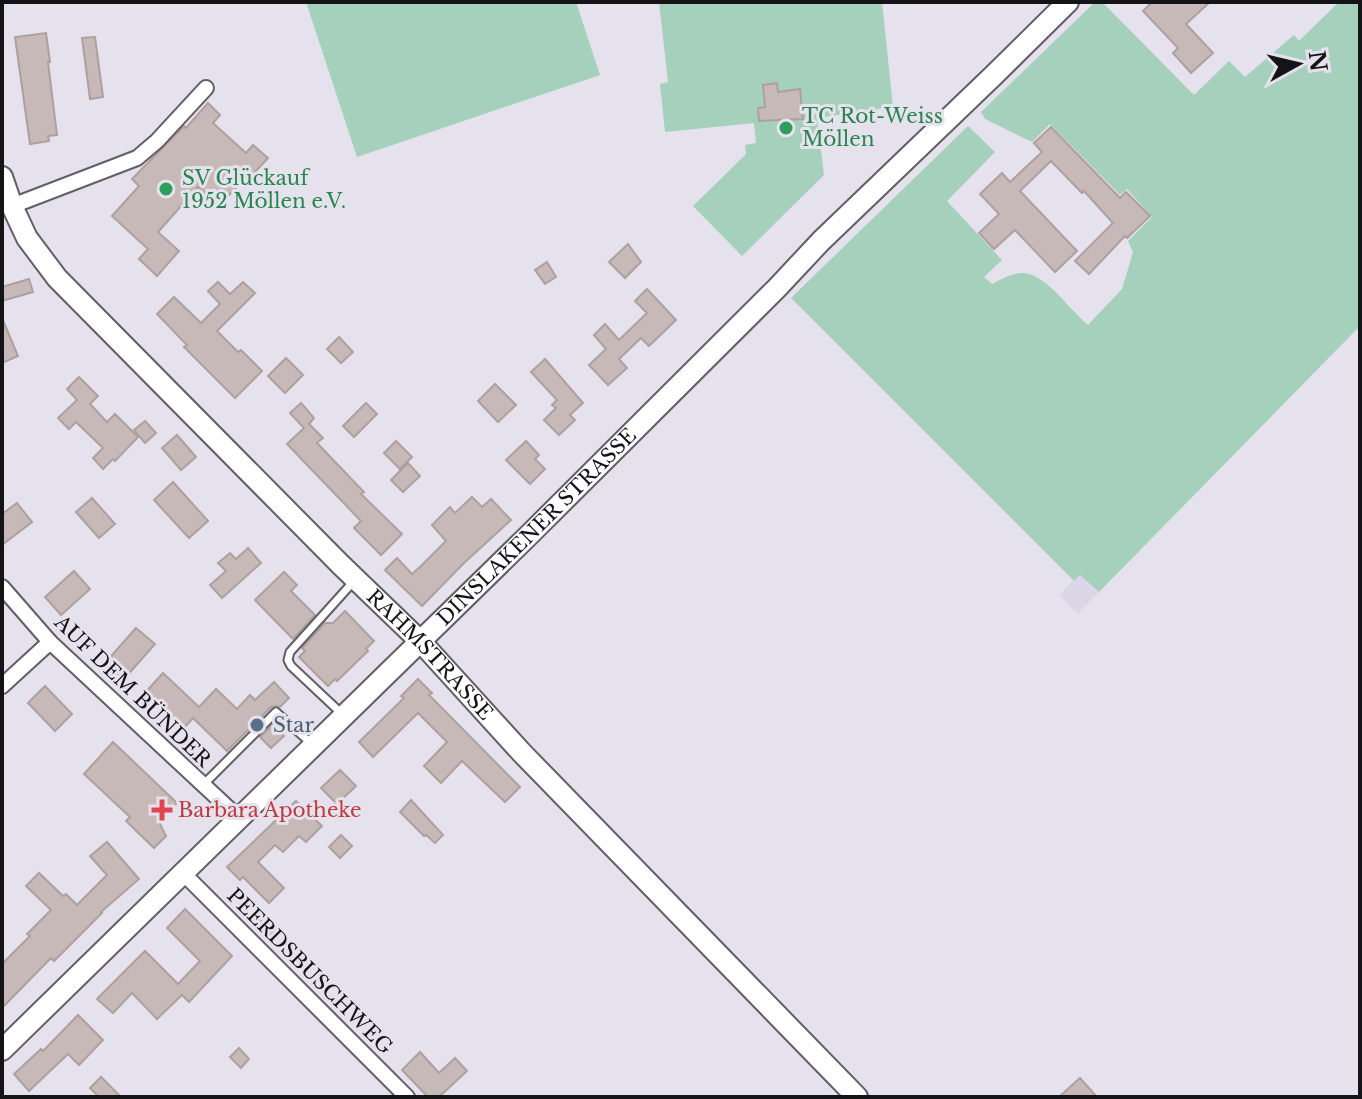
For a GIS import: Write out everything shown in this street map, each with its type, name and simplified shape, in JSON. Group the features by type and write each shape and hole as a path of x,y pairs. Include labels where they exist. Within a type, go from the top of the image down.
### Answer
{"main road":[{"name":"DINSLAKENER STRASSE","path":"2,1050 421,642 821,241 1068,2"},
{"name":"RAHMSTRASSE","path":"2,177 27,238 57,278 421,642 522,753 857,1097"}],"street":[{"path":"12,206 137,158 206,88"},
{"name":"AUF DEM BÜNDER","path":"2,587 50,642 240,819"},
{"path":"2,686 50,642"},
{"name":"PEERDSBUSCHWEG","path":"184,874 407,1097"}],"lane":[{"path":"345,716 288,660 290,652 356,579"},
{"path":"203,786 276,712 314,747"}],"shaded area":[{"path":"1080,574 1099,592 1078,614 1059,595"}],"green space":[{"path":"306,2 576,2 600,75 357,157"},
{"name":"TC Rot-Weiss Möllen","path":"659,2 882,2 893,107 817,118 824,175 742,256 693,206 746,154 745,145 756,143 754,123 665,132 660,84 668,82"},
{"path":"1095,2 1102,2 1194,95 1229,61 1245,77 1294,35 1299,41 1339,2 1360,2 1360,326 1099,592 1080,575 1074,581 791,298 968,126 995,152 947,201 1002,260 984,277 992,284 1015,274 1032,275 1049,286 1088,325 1122,289 1133,252 1128,241 1152,217 1127,189 1120,195 1050,124 1032,142 985,119 981,112"}],"building":[{"path":"1152,2 1210,2 1186,24 1213,53 1191,73 1173,53 1178,48 1143,11"},
{"path":"46,33 57,135 48,136 49,141 30,144 15,37"},
{"path":"95,37 103,97 90,99 82,38"},
{"path":"777,83 778,92 800,89 803,119 759,121 758,108 765,107 763,85"},
{"name":"SV Glückauf 1952 Möllen e.V.","path":"208,103 220,115 213,123 246,153 253,145 268,158 219,206 198,187 158,232 179,251 157,276 139,259 148,249 112,216 139,186 132,179"},
{"path":"1051,127 1120,198 1126,192 1150,216 1127,238 1125,236 1089,274 1075,261 1113,223 1051,161 1020,191 1077,251 1055,272 1015,230 994,249 979,233 999,214 980,194 1002,173 1010,182 1042,152 1034,143"},
{"path":"628,244 641,262 625,278 609,262"},
{"path":"547,262 556,277 545,284 535,270"},
{"path":"29,279 33,292 2,301 2,287"},
{"path":"218,282 230,294 243,282 255,293 217,331 262,371 235,398 184,347 187,345 157,314 174,297 201,323 220,304 208,291"},
{"path":"647,289 676,320 649,346 641,338 619,359 627,368 608,385 589,365 606,349 594,335 605,324 619,340 647,313 635,301"},
{"path":"2,318 18,356 2,363"},
{"path":"339,337 353,352 341,363 327,349"},
{"path":"286,358 303,375 285,393 268,376"},
{"path":"545,359 583,403 570,415 575,420 559,435 544,420 556,408 552,405 557,400 531,372"},
{"path":"79,377 98,396 90,404 107,422 115,414 138,437 103,469 93,458 103,448 76,422 69,429 58,418 77,400 67,389"},
{"path":"495,384 516,405 498,422 478,401"},
{"path":"301,403 314,418 309,424 323,438 317,443 364,492 361,494 402,534 381,555 354,528 361,521 287,444 304,428 290,413"},
{"path":"366,403 377,414 354,437 343,426"},
{"path":"145,421 156,433 145,443 134,430"},
{"path":"177,435 196,457 181,470 162,448"},
{"path":"396,441 412,457 400,469 384,453"},
{"path":"526,441 539,455 535,459 545,469 530,484 506,460"},
{"path":"408,463 420,476 403,492 391,480"},
{"path":"173,482 208,521 189,538 154,500"},
{"path":"472,497 482,507 491,499 511,520 422,606 385,570 397,558 412,574 446,541 432,525 450,507 455,513"},
{"path":"92,498 115,524 99,538 76,512"},
{"path":"17,503 32,522 2,545 2,514"},
{"path":"248,548 261,563 222,598 210,585 226,571 218,563 230,553 236,559"},
{"path":"74,571 90,589 61,615 45,597"},
{"path":"284,572 297,585 291,591 315,615 293,639 255,600"},
{"path":"345,611 374,641 366,649 368,651 328,686 299,657 305,651 302,648 325,623 333,623"},
{"path":"136,628 155,644 124,679 105,663"},
{"path":"163,673 199,707 216,689 237,709 250,695 255,700 274,682 289,698 280,707 271,707 227,751 193,718 183,729 144,694"},
{"path":"418,679 432,693 429,695 520,787 505,802 462,761 441,783 424,766 447,742 418,713 373,757 359,742 404,698 401,696"},
{"path":"45,686 72,714 55,731 28,703"},
{"path":"273,724 284,736 271,748 260,737"},
{"path":"113,742 177,803 159,822 166,836 154,848 126,821 130,817 84,774"},
{"path":"340,770 356,786 337,804 321,788"},
{"path":"411,800 443,835 435,843 400,812"},
{"path":"296,801 322,826 306,842 299,836 283,852 275,845 258,862 284,888 269,903 243,877 240,880 227,867"},
{"path":"341,835 352,846 340,858 329,847"},
{"path":"107,842 139,879 101,912 54,961 51,958 2,1008 2,964 51,910 26,886 39,873 77,905 107,875 90,856"},
{"path":"185,909 232,956 189,1002 182,995 157,1019 132,993 113,1013 97,999 145,951 178,984 200,961 167,928"},
{"path":"265,915 278,928 267,940 254,927"},
{"path":"78,1015 103,1040 79,1065 68,1054 29,1091 14,1074 41,1049 43,1051"},
{"path":"239,1048 249,1059 241,1068 230,1057"},
{"path":"420,1052 439,1073 455,1058 467,1071 439,1097 428,1097 402,1070"},
{"path":"101,1077 121,1097 99,1097 90,1088"},
{"path":"1080,1078 1097,1097 1059,1097"}],"place":[{"name":"TC Rot-Weiss Möllen","path":"786,128"},
{"name":"SV Glückauf 1952 Möllen e.V.","path":"166,189"},
{"name":"Star","path":"257,725"},
{"name":"Barbara Apotheke","path":"162,810"}]}
